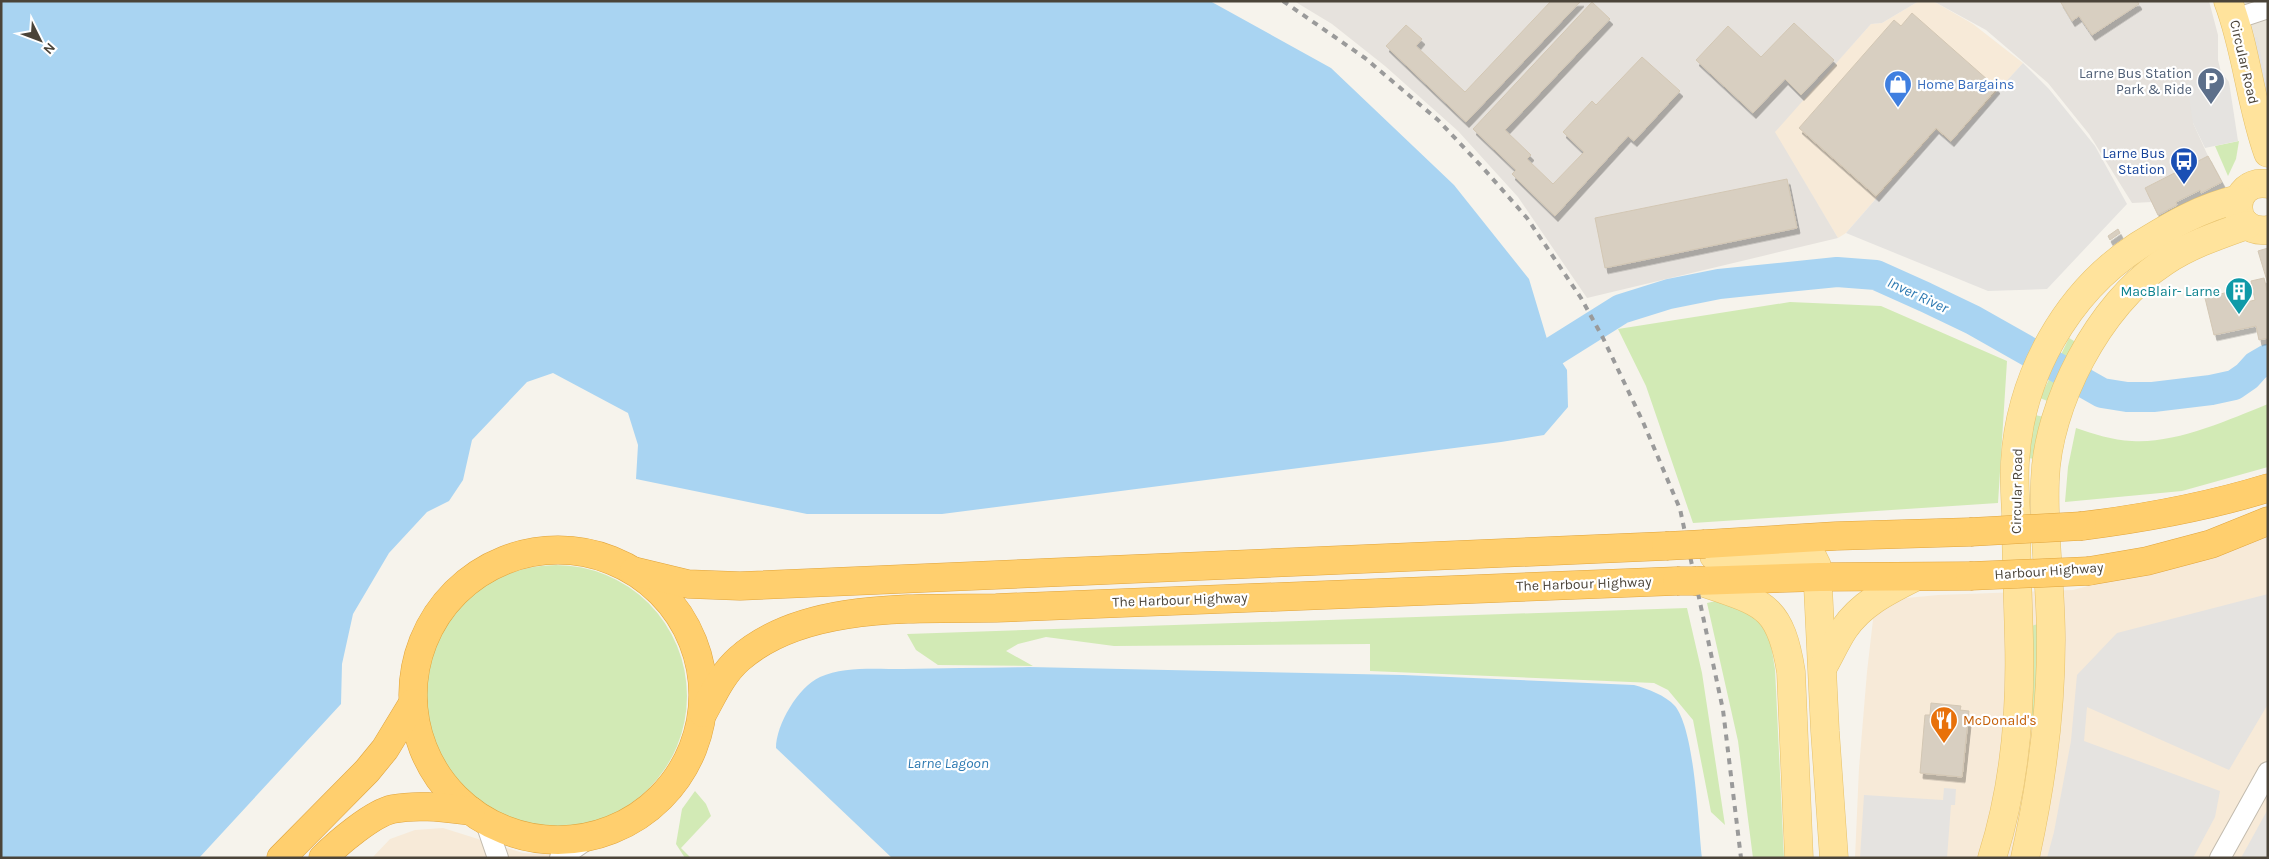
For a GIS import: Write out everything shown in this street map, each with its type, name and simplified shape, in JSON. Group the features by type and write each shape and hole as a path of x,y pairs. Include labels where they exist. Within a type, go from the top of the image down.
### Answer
{"highway":[{"path":"634,571 688,584 740,586 1562,550 1686,561 1836,536 2082,526 2156,517 2218,503 2268,488"},
{"name":"Harbour Highway","path":"1686,561 1819,577 1913,578 2089,571 2147,561 2210,544 2268,521"},
{"path":"323,858 342,840 391,809 421,806 479,817 524,837 559,840 589,838 623,823 667,790 686,765 698,738 703,713 698,663 683,623 654,586 634,571 616,561 595,554 550,549 520,553 485,568 462,586 445,605 431,626 419,651 414,674 413,703 417,729 435,774 479,817"},
{"name":"The Harbour Highway","path":"703,713 724,676 737,660 762,641 797,627 848,614 915,609 996,608 1686,561"},
{"path":"281,858 367,771 385,749 413,703"}],"main road":[{"name":"Circular Road","path":"2231,10 2246,56 2259,127 2268,153"},
{"path":"2257,227 2238,213 2251,190 2259,127"},
{"name":"Circular Road","path":"1992,858 2002,817 2014,747 2019,641 2015,462 2026,395 2051,341 2068,311 2094,280 2114,262 2163,230 2194,214 2251,190"},
{"name":"Circular Road","path":"2025,858 2033,825 2045,750 2050,694 2051,640 2045,481 2052,433 2061,402 2104,322 2138,283 2175,255 2257,227"},
{"path":"1686,561 1769,610 1781,630 1787,648 1791,672 1799,858"},
{"path":"1819,577 1822,668 1834,858"},
{"path":"1822,668 1843,630 1857,614 1878,596 1913,578"}],"street":[{"path":"2231,10 2268,8"},
{"path":"2220,858 2268,772"},
{"path":"479,817 498,858"},
{"path":"560,858 589,838"}],"shaded area":[{"path":"1294,1 1919,1 1882,23 1871,24 1775,132 1838,238 1587,298 1518,197 1458,131 1385,66 1332,24"},
{"name":"Home Bargains","path":"1919,1 1933,1 1973,24 2023,63 1951,143 1936,130 1846,233 1838,238 1774,132 1871,24 1882,23"},
{"path":"1933,1 2209,1 2218,35 2218,60 2221,72 2195,81 2193,123 2208,156 2146,188 2152,202 2132,203 2089,134 2048,83 1986,30"},
{"path":"2223,1 2268,1 2268,117"},
{"path":"2257,37 2268,87 2268,119 2249,41"},
{"path":"2023,63 2049,89 2095,146 2127,204 2047,289 1988,291 1846,233 1936,130 1951,142"},
{"name":"Larne Bus Station Park & Ride","path":"2221,72 2229,82 2238,141 2205,148 2193,123 2187,86 2188,82"},
{"path":"2268,537 2268,858 1855,858 1859,768 1874,611 1896,599 1938,595 2073,590"},
{"path":"2268,594 2268,704 2229,770 2087,707 2084,741 2220,791 2215,817 2193,858 2047,858 2054,832 2071,741 2077,675 2117,633"},
{"path":"1944,788 1956,789 1955,805 1951,805 1947,858 1860,858 1864,795 1943,800"},
{"path":"2268,809 2268,858 2241,858"},
{"path":"443,828 523,853 618,858 372,858 390,839 415,830"}],"green space":[{"path":"2239,141 2236,159 2228,176 2215,146"},
{"path":"1790,302 1881,306 2007,361 1998,503 1693,523 1646,386 1618,329"},
{"path":"2069,338 2079,344 2050,402 2040,398"},
{"path":"2268,404 2268,467 2182,491 2065,502 2068,467 2076,428 2132,441 2166,439 2201,430"},
{"path":"2035,415 2044,417 2036,459 2027,458"},
{"path":"556,565 581,568 606,575 629,587 657,613 665,623 677,646 684,671 687,696 684,721 677,746 665,769 639,797 629,805 606,817 581,824 556,827 531,824 506,817 483,805 455,779 447,769 435,746 428,721 425,696 428,671 435,646 447,623 473,595 483,587 506,575 531,568"},
{"path":"1716,601 1750,612 1761,622 1771,645 1775,669 1784,858 1753,858 1738,741 1707,603"},
{"path":"1687,608 1702,673 1725,825 1711,812 1693,720 1668,690 1654,683 1370,671 1370,644 1114,646 1046,637 1018,644 1006,651 1033,666 938,665 916,650 907,634"},
{"path":"2038,624 2037,718 2029,718 2031,626"},
{"path":"695,791 706,804 711,816 681,848 691,858 685,858 676,844 682,809"}],"water":[{"path":"1,1 1210,1 1331,68 1454,185 1529,279 1547,339 1567,370 1568,407 1544,435 1501,442 942,514 807,514 636,479 638,445 628,413 553,373 527,382 472,440 463,480 449,501 427,512 389,553 353,614 342,664 341,704 199,858 1,858"},
{"name":"Larne Lagoon","path":"1029,667 1403,675 1634,685 1666,699 1675,706 1682,718 1695,778 1702,858 892,858 776,748 784,718 796,698 812,682 829,673 861,669"}],"building":[{"path":"1551,1 1581,1 1466,122 1386,46 1406,25 1422,39 1416,46 1465,92"},
{"path":"2060,1 2137,1 2139,4 2092,35 2079,16 2072,21"},
{"path":"1592,2 1610,19 1505,130 1531,155 1527,159 1553,184 1584,152 1563,132 1592,101 1596,105 1642,57 1680,91 1634,141 1628,136 1555,216 1512,174 1516,170 1473,129"},
{"name":"Home Bargains","path":"1912,13 1997,88 1951,141 1936,128 1876,196 1799,128 1894,20 1901,26"},
{"path":"1794,23 1834,60 1801,95 1785,79 1753,113 1696,60 1728,26 1761,57"},
{"name":"Larne Bus Station","path":"2208,156 2222,182 2201,193 2200,190 2176,202 2177,205 2158,215 2145,188"},
{"path":"1787,179 1797,228 1605,268 1595,218"},
{"path":"2118,229 2120,233 2110,240 2108,236"},
{"path":"2268,248 2268,284 2258,251"},
{"name":"MacBlair- Larne","path":"2264,278 2268,294 2268,338 2259,340 2256,326 2214,335 2205,298 2236,290 2239,304 2255,300 2251,281"},
{"name":"McDonald's","path":"1931,703 1961,706 1960,710 1969,711 1962,777 1920,773 1925,715 1930,715"}],"waterway":[{"name":"Inver River","path":"1554,351 1621,309 1669,294 1719,284 1837,272 1876,275 1925,297 1973,320 2102,393 2127,397 2153,397 2211,390 2234,385 2247,376 2256,366 2268,359"}],"railway":[{"path":"1283,1 1365,58 1438,120 1527,218 1581,298 1603,338 1643,422 1680,509 1723,710 1741,858"}],"place":[{"name":"Larne Bus Station Park & Ride","path":"2211,105"},
{"name":"Home Bargains","path":"1898,108"},
{"name":"Larne Bus Station","path":"2184,185"},
{"name":"MacBlair- Larne","path":"2239,315"},
{"name":"McDonald's","path":"1944,744"}]}
